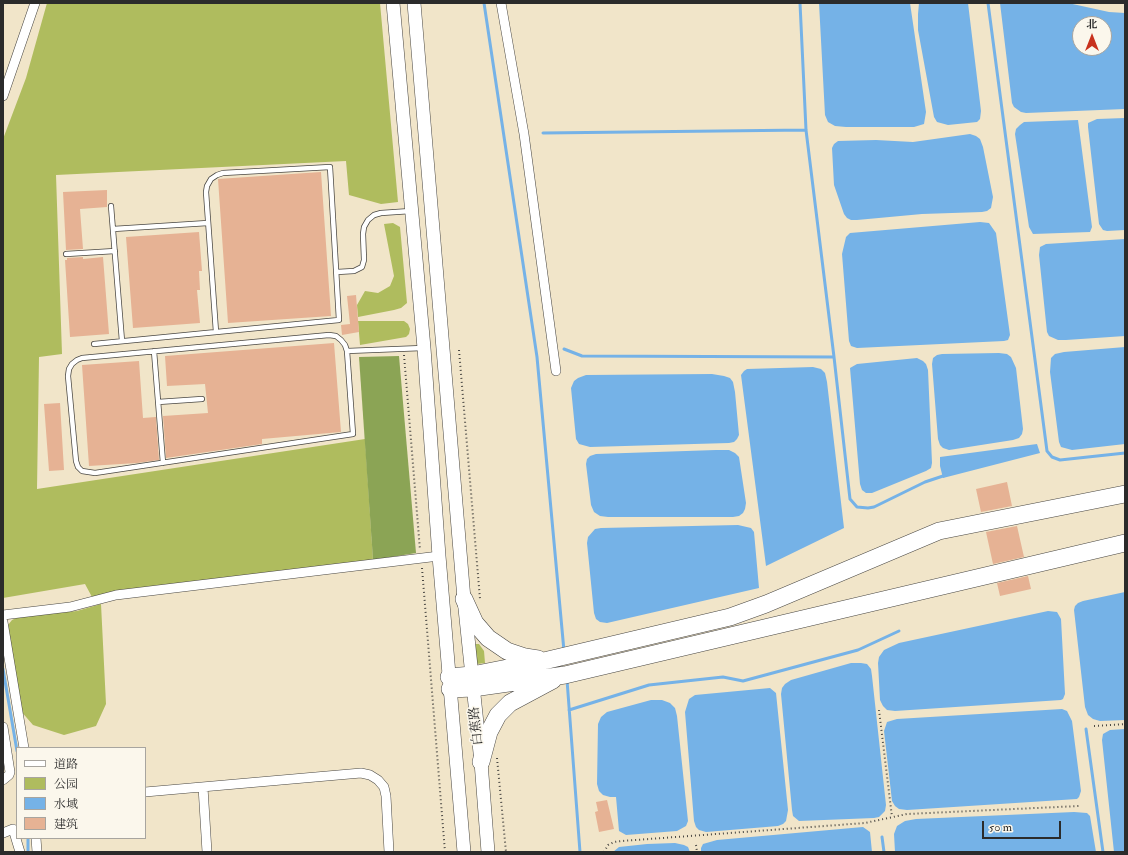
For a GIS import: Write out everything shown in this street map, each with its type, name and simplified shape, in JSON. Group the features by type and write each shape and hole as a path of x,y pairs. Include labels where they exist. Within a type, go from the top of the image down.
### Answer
{"highway":[{"path":"472,681 548,660 730,617 766,604 939,531 1125,494"},
{"path":"450,683 564,675 1125,543"},
{"path":"472,601 476,623 488,638 506,651 525,657 548,660"},
{"path":"481,762 489,732 498,715 510,703 564,675"}],"main road":[{"path":"393,3 424,348 439,556 464,852"},
{"name":"白蕉路","path":"414,3 472,601 472,681 481,762 488,852"}],"street":[{"path":"3,96 35,3"},
{"path":"501,3 524,134 556,371"},
{"path":"3,615 70,608 116,595 439,556"},
{"path":"3,622 24,747"},
{"path":"3,727 10,772 9,775 3,780"},
{"path":"146,792 361,773 370,775 378,780 384,788 386,796 389,852"},
{"path":"203,787 207,852"},
{"path":"3,834 13,829 16,839"},
{"path":"16,839 20,852"},
{"path":"36,839 37,852"}],"lane":[{"path":"94,344 339,320 330,167 224,173 211,179 207,186 208,223 216,332"},
{"path":"111,206 122,341"},
{"path":"336,272 354,271 362,267 364,260 364,226 374,215 381,213 411,211"},
{"path":"113,229 208,223"},
{"path":"66,254 115,251"},
{"path":"329,335 336,336 345,345 347,351 352,434 95,473 82,471 78,467 76,461 68,376 69,369 72,364 82,358 154,352 329,335"},
{"path":"347,351 424,348"},
{"path":"154,352 163,463"},
{"path":"158,402 202,399"}],"path":[{"path":"404,349 445,852"},
{"path":"459,350 472,601"},
{"path":"879,710 892,818"},
{"path":"1094,726 1125,724"},
{"path":"496,754 506,852"},
{"path":"604,852 608,845 614,842 622,841 864,823 908,814 1080,806"},
{"path":"696,845 697,852"}],"green space":[{"path":"47,3 380,3 398,202 381,204 349,195 346,161 56,175 62,354 39,357 37,489 365,439 373,560 92,597 85,584 3,598 3,139 26,78"},
{"path":"393,223 400,227 407,303 401,308 394,310 358,317 357,305 365,291 378,293 390,286 394,276 384,224"},
{"path":"358,321 404,321 408,324 410,329 409,334 406,337 360,345"},
{"path":"399,356 416,553 373,560 359,357"},
{"path":"101,604 106,704 96,726 64,735 33,725 20,710 7,631 8,625 12,620 18,617 77,611"},
{"path":"475,644 479,644 484,651 485,663 477,664"}],"water":[{"path":"819,3 910,3 926,112 924,124 914,127 846,127 835,126 828,122 825,115"},
{"path":"919,3 968,3 981,111 980,119 977,122 948,125 937,122 934,117 918,30"},
{"path":"1000,3 1068,3 1109,12 1125,13 1125,109 1026,113 1021,112 1014,107 1012,103"},
{"path":"1125,118 1125,230 1107,231 1103,230 1099,224 1088,123 1097,119"},
{"path":"1078,120 1092,227 1090,232 1033,234 1029,227 1015,134 1016,129 1024,122"},
{"path":"970,134 980,139 983,147 993,197 991,208 987,211 922,214 857,220 851,220 844,214 834,185 832,148 838,141 876,140 913,142"},
{"path":"980,222 989,223 996,233 1010,335 1008,340 857,348 851,346 849,341 842,254 846,237 850,233"},
{"path":"1125,239 1125,336 1058,340 1049,336 1047,332 1039,255 1040,247 1046,244"},
{"path":"1125,347 1125,444 1072,450 1061,447 1059,442 1050,372 1051,358 1055,354 1064,352"},
{"path":"942,354 1007,354 1011,357 1016,368 1023,429 1022,434 1019,438 1013,440 949,450 943,448 938,439 932,364 933,358"},
{"path":"917,358 926,364 928,370 931,468 872,493 866,493 862,490 860,484 850,368 857,364"},
{"path":"813,367 821,369 825,373 827,382 844,528 766,566 741,375 747,369"},
{"path":"712,374 730,378 733,382 739,435 734,442 590,447 579,444 576,439 571,388 574,381 578,378 586,375"},
{"path":"1037,444 1040,453 943,478 940,466 940,457"},
{"path":"729,450 739,457 746,503 743,513 739,516 608,517 600,516 594,512 591,505 586,464 587,459 590,456 596,454"},
{"path":"738,525 751,528 754,532 759,588 607,623 600,622 596,619 594,613 587,543 588,537 595,529"},
{"path":"1125,592 1125,720 1100,721 1093,719 1088,715 1085,707 1074,610 1078,603 1083,601"},
{"path":"1048,611 1057,612 1061,619 1065,694 1063,699 895,711 887,710 883,706 880,700 878,663 879,657 884,650 899,643"},
{"path":"851,663 867,664 871,669 886,805 885,811 879,817 874,818 799,821 793,816 792,810 781,694 782,688 791,680"},
{"path":"770,688 776,693 788,810 786,821 778,826 706,832 699,830 694,821 685,712 689,699 695,695"},
{"path":"651,700 662,700 670,703 675,708 688,821 686,826 677,831 626,835 619,831 616,797 603,795 599,791 597,784 598,724 601,717 607,712"},
{"path":"1062,709 1067,711 1072,721 1081,791 1077,799 907,810 899,809 892,801 884,731 887,722 897,719"},
{"path":"1125,729 1125,852 1114,852 1102,740 1103,734 1110,730"},
{"path":"1074,812 1087,813 1090,816 1096,852 895,852 894,834 897,826 905,821 916,819"},
{"path":"863,827 870,832 872,852 701,852 703,844 717,840"},
{"path":"675,843 688,847 690,852 613,852 619,847"}],"building":[{"path":"321,172 331,316 228,323 218,179"},
{"path":"107,190 107,207 80,209 83,249 66,250 63,192"},
{"path":"199,232 202,271 199,271 200,290 197,290 200,323 133,328 126,237"},
{"path":"83,257 83,259 103,257 109,334 70,337 65,260 67,260 67,258"},
{"path":"356,295 359,332 342,335 341,325 350,324 347,296"},
{"path":"334,343 341,432 262,439 262,444 166,458 163,416 208,413 205,384 167,386 165,356"},
{"path":"139,361 143,418 156,417 159,460 89,466 82,365"},
{"path":"60,403 64,470 49,471 44,404"},
{"path":"1007,482 1012,506 981,512 976,489"},
{"path":"1017,526 1024,557 993,564 986,532"},
{"path":"1028,576 1031,589 1000,596 997,583"},
{"path":"607,800 614,829 599,832 595,812 598,811 596,802"}],"waterway":[{"path":"484,3 537,357 564,651"},
{"path":"800,3 806,130 850,499 857,507 874,507 925,482 946,475"},
{"path":"988,3 1047,451 1052,457 1060,460 1125,453"},
{"path":"543,133 806,130"},
{"path":"564,349 582,356 834,357"},
{"path":"569,710 649,685 723,677 743,681 858,650 899,631"},
{"path":"3,669 16,747"},
{"path":"567,680 580,852"},
{"path":"1086,729 1103,852"},
{"path":"882,837 884,852"},
{"path":"28,839 28,852"}]}
